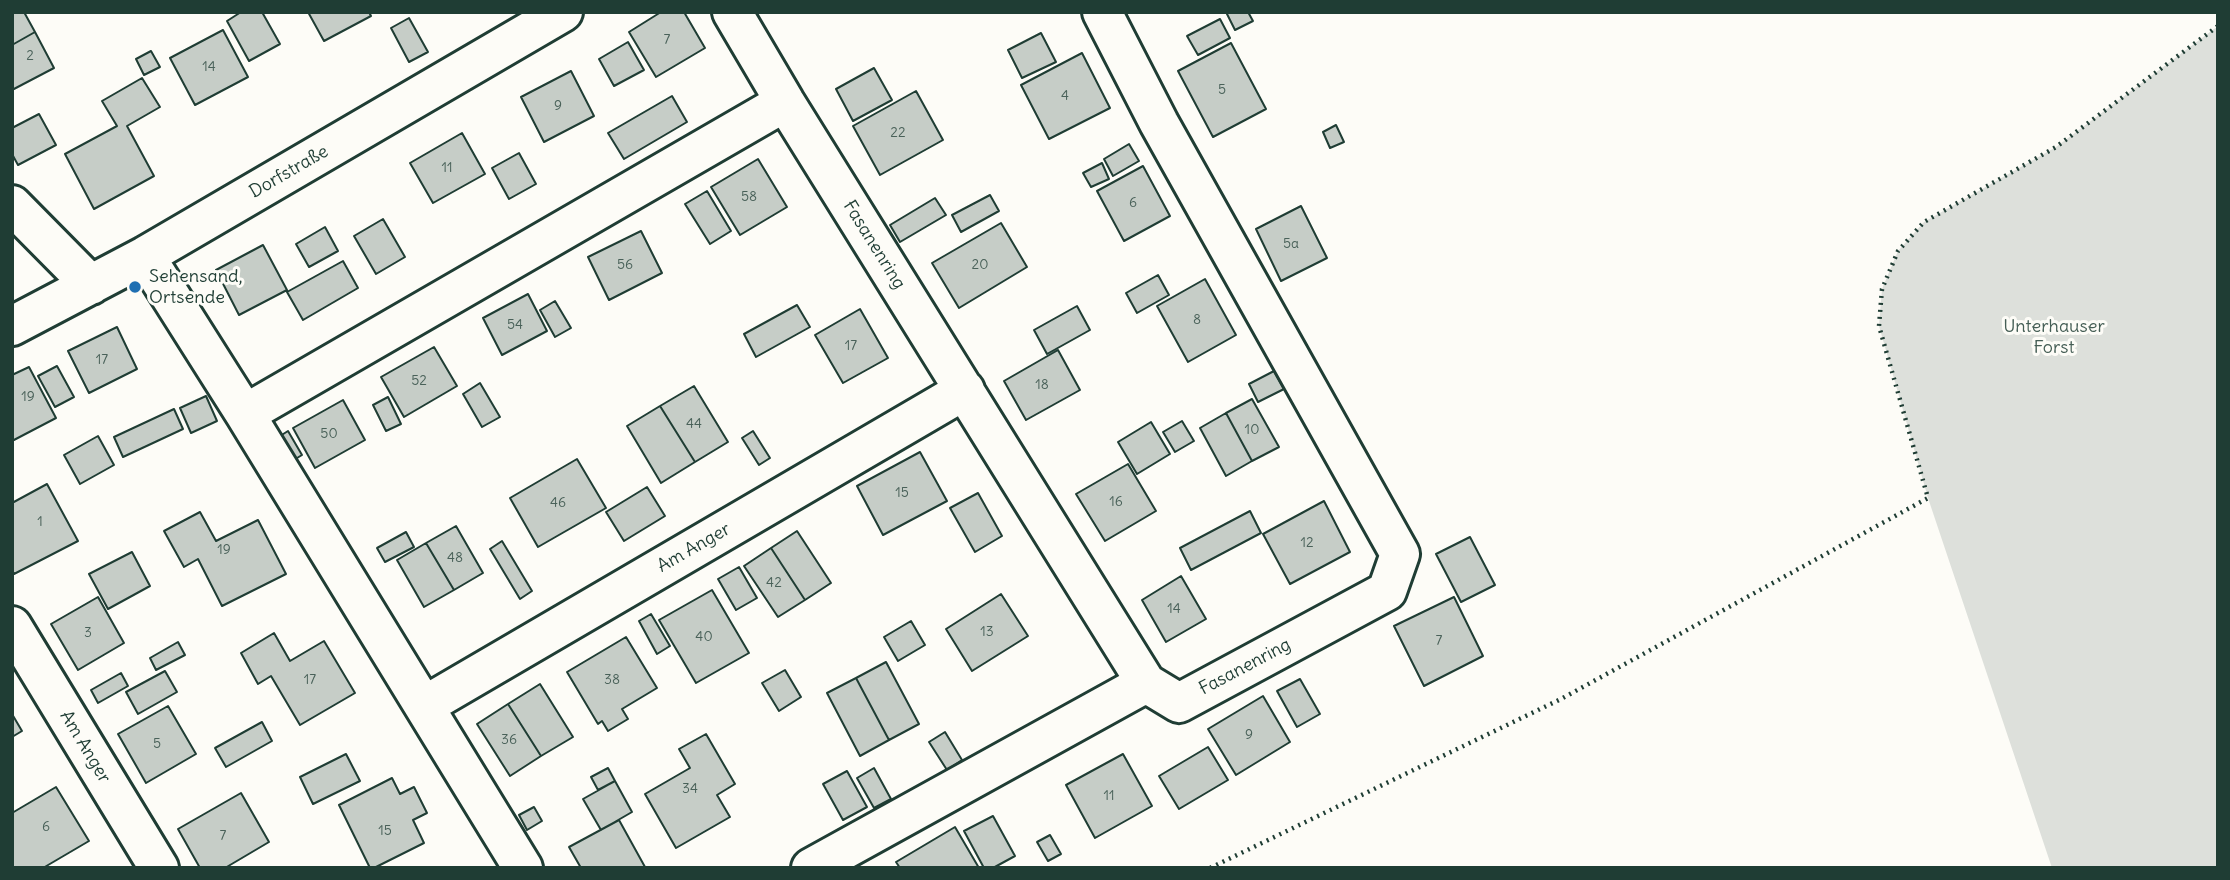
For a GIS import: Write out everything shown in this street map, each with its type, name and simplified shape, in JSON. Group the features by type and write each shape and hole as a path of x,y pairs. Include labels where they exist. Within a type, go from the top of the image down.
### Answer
{"street":[{"name":"Dorfstraße","path":"12,326 145,256 563,12"},
{"name":"Fasanenring","path":"732,12 1146,684 1180,703 1387,591 1399,554 1159,123 1102,12"},
{"path":"245,414 785,102"},
{"path":"12,205 90,285"},
{"path":"145,256 523,868"},
{"name":"Am Anger","path":"424,706 965,390"},
{"name":"Am Anger","path":"12,626 159,868"},
{"path":"811,868 1146,684"}],"path":[{"path":"1210,868 1561,699 1928,498 1879,326 1882,289 1898,251 1924,222 2056,147 2218,26"}],"green space":[{"name":"Unterhauser Forst","path":"2218,26 2218,868 2052,868 1928,498 1879,326 1882,289 1898,251 1924,222 2056,147"}],"building":[{"path":"12,12 24,12 35,32 12,45"},
{"path":"241,12 262,12 280,44 249,61 227,21"},
{"path":"308,12 369,12 371,16 324,41"},
{"path":"661,12 684,12 705,48 656,77 629,32"},
{"path":"1226,12 1248,12 1253,21 1235,30"},
{"path":"409,18 428,52 409,62 391,28"},
{"path":"1220,19 1230,38 1198,55 1187,36"},
{"path":"223,30 248,77 195,105 170,58"},
{"path":"35,32 54,68 12,90 12,45"},
{"path":"1041,33 1056,62 1022,78 1008,50"},
{"path":"628,42 644,70 614,86 599,59"},
{"path":"1231,43 1266,109 1213,137 1178,71"},
{"path":"151,51 160,67 144,75 136,59"},
{"path":"1082,53 1110,108 1049,139 1021,85"},
{"path":"874,68 892,100 853,121 836,89"},
{"path":"571,71 594,116 544,142 521,97"},
{"path":"142,78 160,107 127,126 154,176 94,209 65,154 117,126 102,101"},
{"path":"916,91 943,140 880,175 853,126"},
{"path":"672,96 687,122 624,159 608,133"},
{"path":"39,114 56,145 18,165 12,154 12,128"},
{"path":"1336,125 1344,142 1330,148 1323,132"},
{"path":"462,133 485,174 433,203 410,163"},
{"path":"1129,144 1139,161 1113,176 1104,159"},
{"path":"519,153 536,184 509,199 492,168"},
{"path":"758,159 787,207 740,235 711,187"},
{"path":"1102,163 1109,179 1091,187 1083,173"},
{"path":"1143,166 1170,216 1124,241 1097,191"},
{"path":"707,191 731,231 710,244 685,204"},
{"path":"990,195 999,211 961,232 952,215"},
{"path":"935,198 946,215 900,242 890,225"},
{"path":"1301,206 1327,258 1281,281 1256,229"},
{"path":"383,219 405,257 376,274 354,236"},
{"path":"1001,223 1027,267 959,308 932,263"},
{"path":"325,227 338,251 309,267 296,244"},
{"path":"641,231 662,273 609,300 588,257"},
{"path":"263,245 287,290 239,315 216,270"},
{"path":"343,261 358,288 303,320 287,292"},
{"path":"1158,275 1169,295 1137,313 1126,293"},
{"path":"1205,279 1236,335 1188,362 1157,306"},
{"path":"528,294 547,331 502,355 483,318"},
{"path":"555,301 571,328 555,337 540,310"},
{"path":"797,305 810,327 756,357 744,334"},
{"path":"1077,306 1090,330 1047,354 1034,330"},
{"path":"860,309 888,358 843,383 815,335"},
{"path":"117,327 137,369 89,393 68,351"},
{"path":"434,347 457,386 404,417 381,377"},
{"path":"1058,350 1080,390 1026,420 1004,381"},
{"path":"57,366 74,397 55,407 38,376"},
{"path":"29,367 56,418 12,441 12,375"},
{"path":"1274,371 1284,389 1258,402 1249,384"},
{"path":"480,383 500,417 482,427 463,394"},
{"path":"694,386 728,442 695,462 660,406"},
{"path":"206,396 217,421 191,433 180,408"},
{"path":"388,397 401,424 386,431 373,405"},
{"path":"1252,399 1279,447 1252,461 1226,413"},
{"path":"343,400 365,440 315,468 293,428"},
{"path":"660,406 695,462 661,483 627,426"},
{"path":"174,409 183,429 123,457 114,437"},
{"path":"1226,413 1252,461 1226,476 1200,428"},
{"path":"1182,421 1194,441 1175,452 1163,432"},
{"path":"1151,422 1170,454 1137,474 1118,442"},
{"path":"288,431 302,455 284,466 269,443"},
{"path":"753,431 770,458 759,465 742,438"},
{"path":"98,436 114,465 80,484 64,455"},
{"path":"920,452 947,501 883,535 857,486"},
{"path":"577,459 606,508 538,547 510,498"},
{"path":"1128,464 1156,511 1105,541 1076,494"},
{"path":"47,484 78,541 14,574 12,503"},
{"path":"647,487 665,516 624,541 606,512"},
{"path":"978,493 1002,536 975,552 950,508"},
{"path":"1324,501 1350,552 1290,584 1263,534"},
{"path":"1250,511 1261,533 1191,570 1180,548"},
{"path":"200,512 216,541 258,520 286,574 222,606 198,559 184,567 164,531"},
{"path":"456,526 483,573 454,590 426,543"},
{"path":"797,531 831,583 805,600 771,548"},
{"path":"406,532 414,547 385,562 377,548"},
{"path":"1470,537 1495,585 1461,602 1436,554"},
{"path":"502,541 532,591 520,599 490,549"},
{"path":"426,543 454,590 424,607 397,560"},
{"path":"771,548 805,600 778,617 744,566"},
{"path":"132,552 150,586 108,609 89,574"},
{"path":"739,567 757,598 736,610 718,579"},
{"path":"1181,576 1206,619 1166,642 1142,600"},
{"path":"712,590 749,653 696,683 659,620"},
{"path":"1001,594 1028,636 972,671 946,629"},
{"path":"98,597 124,643 78,670 51,624"},
{"path":"1454,597 1483,656 1424,686 1394,626"},
{"path":"651,614 670,646 657,654 639,621"},
{"path":"911,621 925,645 898,661 884,637"},
{"path":"274,633 290,661 324,641 355,693 300,725 271,676 258,684 241,653"},
{"path":"626,637 657,688 622,709 628,719 608,731 602,721 598,724 567,672"},
{"path":"178,642 185,655 156,670 150,658"},
{"path":"886,662 919,724 889,740 856,678"},
{"path":"785,670 801,697 779,711 762,683"},
{"path":"165,671 177,692 138,714 126,692"},
{"path":"121,673 128,686 98,703 91,690"},
{"path":"856,678 889,740 860,756 827,693"},
{"path":"1300,679 1320,714 1297,727 1277,691"},
{"path":"540,684 573,737 541,756 508,704"},
{"path":"1263,696 1290,742 1236,775 1208,729"},
{"path":"508,704 541,756 510,776 477,724"},
{"path":"168,706 196,754 146,783 118,734"},
{"path":"12,714 22,731 12,737"},
{"path":"262,722 272,741 226,767 215,748"},
{"path":"945,732 962,760 947,770 929,742"},
{"path":"706,734 735,784 717,795 730,817 676,848 645,794 690,768 679,749"},
{"path":"1208,747 1228,780 1179,809 1159,776"},
{"path":"346,754 360,781 313,804 300,777"},
{"path":"1123,754 1152,806 1095,838 1066,785"},
{"path":"608,768 615,781 598,790 591,777"},
{"path":"874,768 891,799 874,808 857,778"},
{"path":"847,771 867,807 843,820 823,784"},
{"path":"392,778 400,794 414,787 427,813 413,820 424,843 370,868 339,805"},
{"path":"615,781 632,812 601,830 583,799"},
{"path":"56,787 89,841 43,868 12,868 12,813"},
{"path":"241,793 269,842 225,868 200,868 178,829"},
{"path":"534,807 542,821 527,830 519,815"},
{"path":"993,816 1015,856 993,868 984,868 964,831"},
{"path":"619,820 645,867 581,868 569,847"},
{"path":"955,827 979,868 900,868 896,862"},
{"path":"1050,835 1061,854 1048,861 1037,842"}],"place":[{"name":"Sehensand, Ortsende","path":"135,287"}]}
